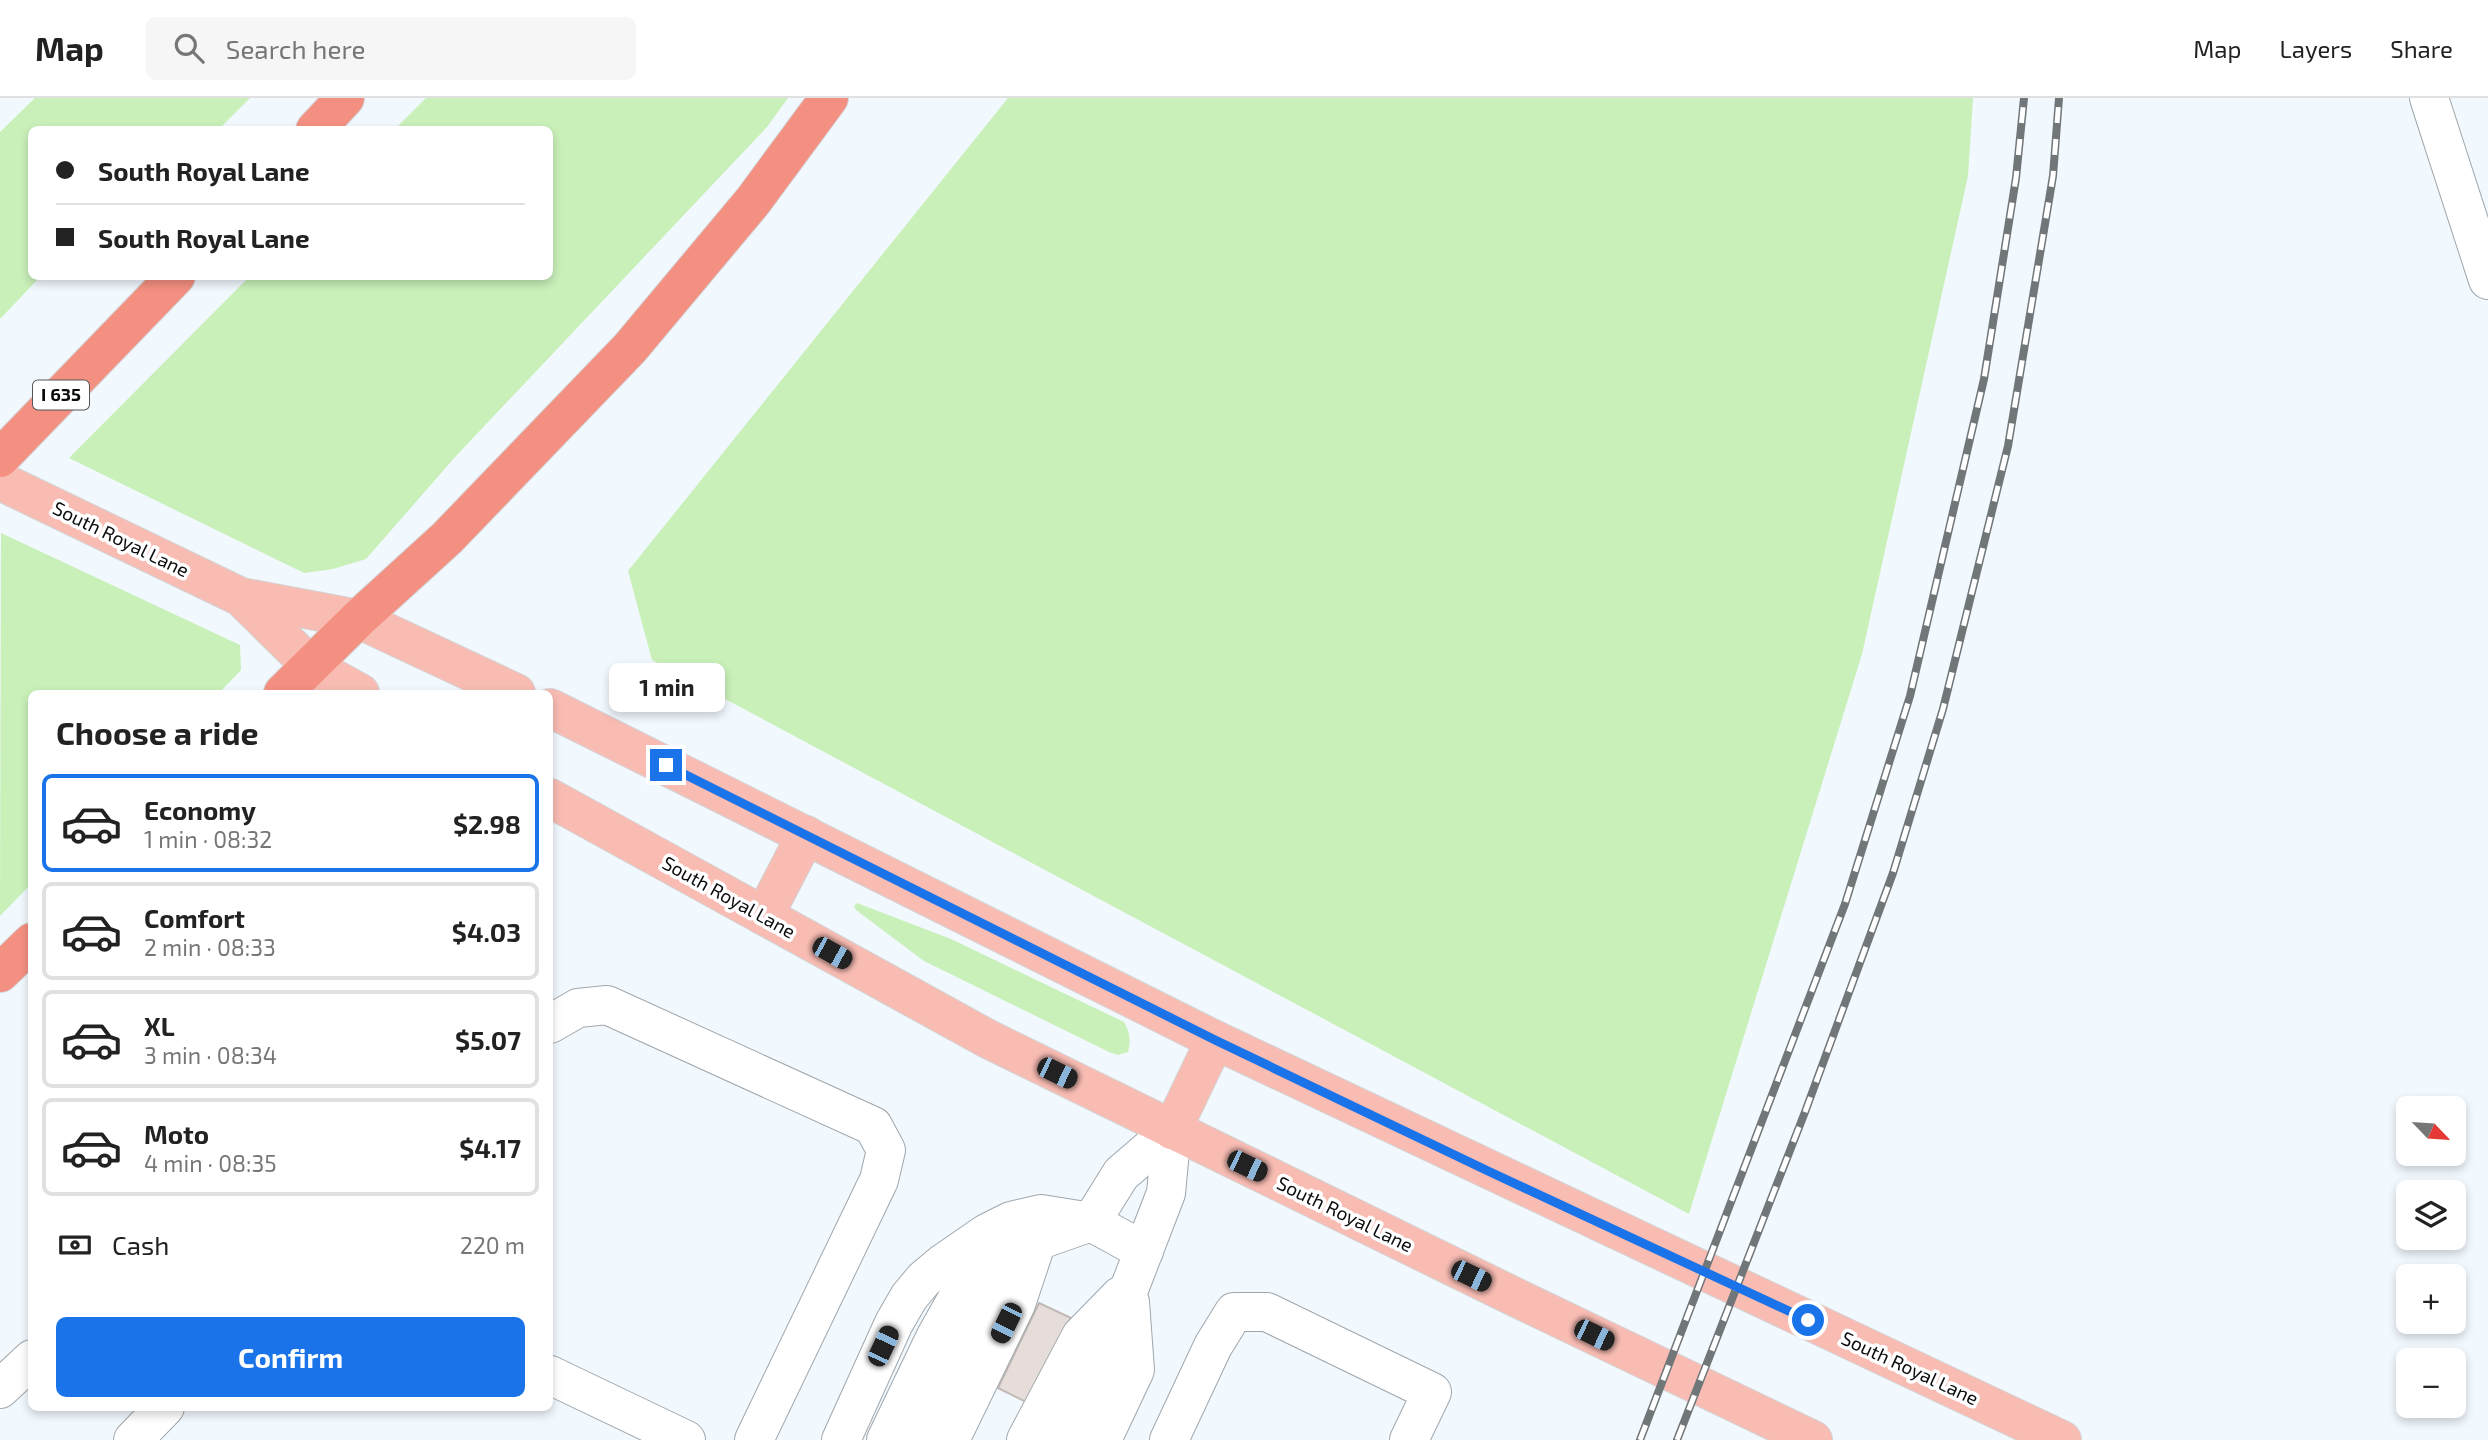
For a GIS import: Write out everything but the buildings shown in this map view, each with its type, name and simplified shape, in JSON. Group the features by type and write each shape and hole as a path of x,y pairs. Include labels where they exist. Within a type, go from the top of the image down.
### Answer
{"highway":[{"path":"319,126 345,98"},
{"path":"286,690 358,619 447,538 630,348 753,201 829,98"},
{"name":"I 635","path":"0,458 172,280"},
{"path":"0,973 28,946"}],"main road":[{"name":"South Royal Lane","path":"0,481 241,597 358,619 510,690"},
{"name":"South Royal Lane","path":"241,597 311,666 355,690"},
{"name":"South Royal Lane","path":"553,709 1215,1040 2062,1440"},
{"name":"South Royal Lane","path":"553,800 988,1039 1813,1440"},
{"path":"764,916 806,835"},
{"path":"1172,1130 1215,1040"}],"street":[{"path":"2429,98 2488,281"},
{"path":"553,1022 578,1008 607,1004 873,1126 886,1150 879,1180 754,1440"},
{"path":"886,1440 936,1336 963,1288 1037,1241 1091,1222 1121,1174 1172,1130"},
{"path":"1063,1440 1106,1349 1166,1193 1172,1130"},
{"path":"841,1440 894,1323 909,1297 933,1271 987,1233 1011,1221 1041,1214 1091,1222 1144,1251"},
{"path":"916,1440 989,1291 1037,1241"},
{"path":"950,1440 1016,1304 1037,1241"},
{"path":"1026,1440 1081,1336 1129,1287"},
{"path":"1102,1440 1135,1370 1129,1287"},
{"path":"1169,1440 1213,1346 1234,1312 1267,1312 1432,1392 1409,1440"},
{"path":"0,1389 28,1363"},
{"path":"553,1376 686,1440"},
{"path":"133,1440 161,1411"}],"green space":[{"path":"35,98 250,98 222,126 28,126 28,280 37,280 0,319 0,132"},
{"path":"426,98 788,98 767,127 456,456 366,559 333,569 304,573 69,458 246,280 553,280 553,126 398,126"},
{"path":"1008,98 1973,98 1968,176 1862,654 1689,1214 652,660 628,571"},
{"path":"1,533 240,645 241,670 222,690 28,690 28,887 0,916"},
{"path":"857,903 951,939 1124,1022 1129,1037 1128,1052 1118,1055 1109,1052 924,961 856,910 854,906"}],"railway":[{"path":"1640,1440 1845,904 1910,696 1984,379 2016,178 2024,98"},
{"path":"1677,1440 1805,1112 1893,873 1943,709 2008,446 2053,176 2059,98"}],"route":[{"path":"666,765 1215,1040 1808,1320"}]}
